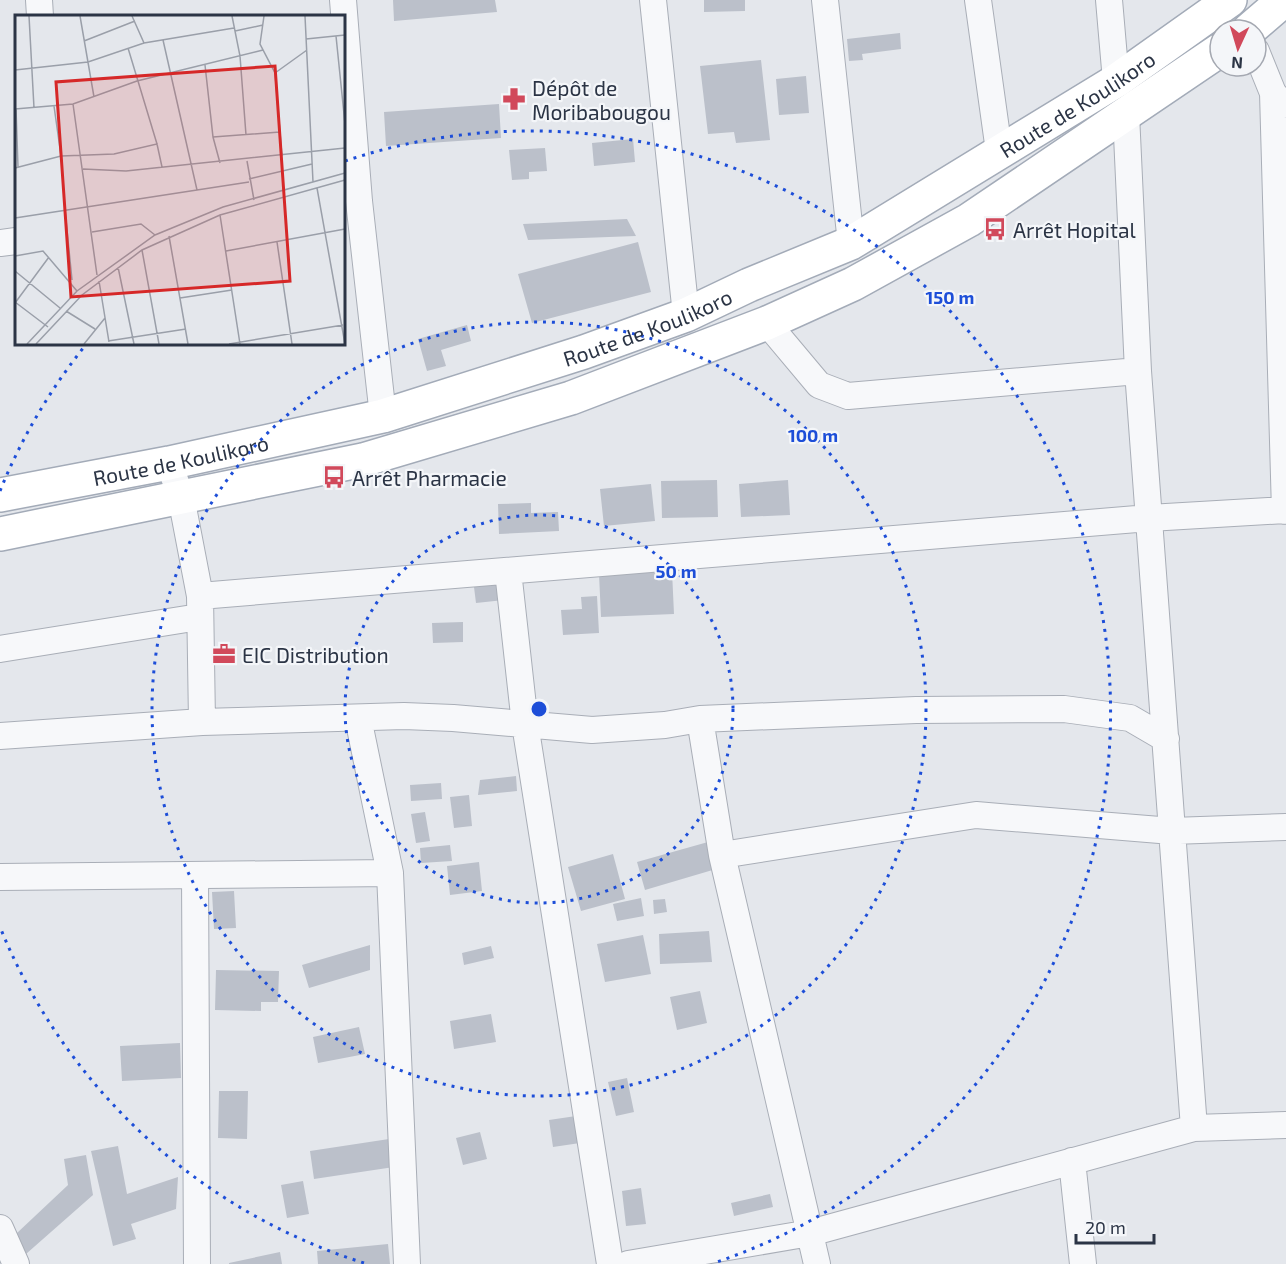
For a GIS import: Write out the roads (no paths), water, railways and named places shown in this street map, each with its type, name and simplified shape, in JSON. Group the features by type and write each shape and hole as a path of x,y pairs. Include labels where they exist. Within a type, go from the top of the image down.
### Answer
{"main road":[{"name":"Route de Koulikoro","path":"0,495 170,463 383,417 584,352 686,315 749,285 851,243 1116,81 1230,0"},
{"path":"1263,18 1284,0"},
{"name":"Route de Koulikoro","path":"0,534 363,460 572,398 767,323 853,284 969,220 1208,58"}],"street":[{"path":"39,0 40,15"},
{"path":"343,0 344,15"},
{"path":"653,0 686,315"},
{"path":"825,0 851,243"},
{"path":"978,0 999,151"},
{"path":"1109,0 1116,81"},
{"path":"345,50 351,202 383,417"},
{"path":"0,649 199,607 508,571 1149,518 1286,510 1279,100 1268,77"},
{"path":"1126,114 1138,371 1194,1128"},
{"path":"0,243 15,241"},
{"path":"767,323 819,385 848,396 1138,371"},
{"path":"170,463 182,497 199,607 202,722"},
{"path":"508,571 525,724 610,1264"},
{"path":"0,736 202,722 414,716 592,730 665,725 700,719 916,710 1064,709 1130,718 1166,739"},
{"path":"358,718 390,873 407,1264"},
{"path":"700,719 722,855 817,1264"},
{"path":"722,855 976,815 1172,831 1286,832"},
{"path":"0,877 390,873"},
{"path":"195,875 197,1264"},
{"path":"628,1264 810,1233 1194,1128 1286,1125"},
{"path":"1072,1161 1083,1264"},
{"path":"0,1228 16,1264"}],"place":[{"name":"Dépôt de Moribabougou","path":"514,99"},
{"name":"Arrêt Hopital","path":"995,229"},
{"name":"Arrêt Pharmacie","path":"334,477"},
{"name":"EIC Distribution","path":"224,654"}]}
